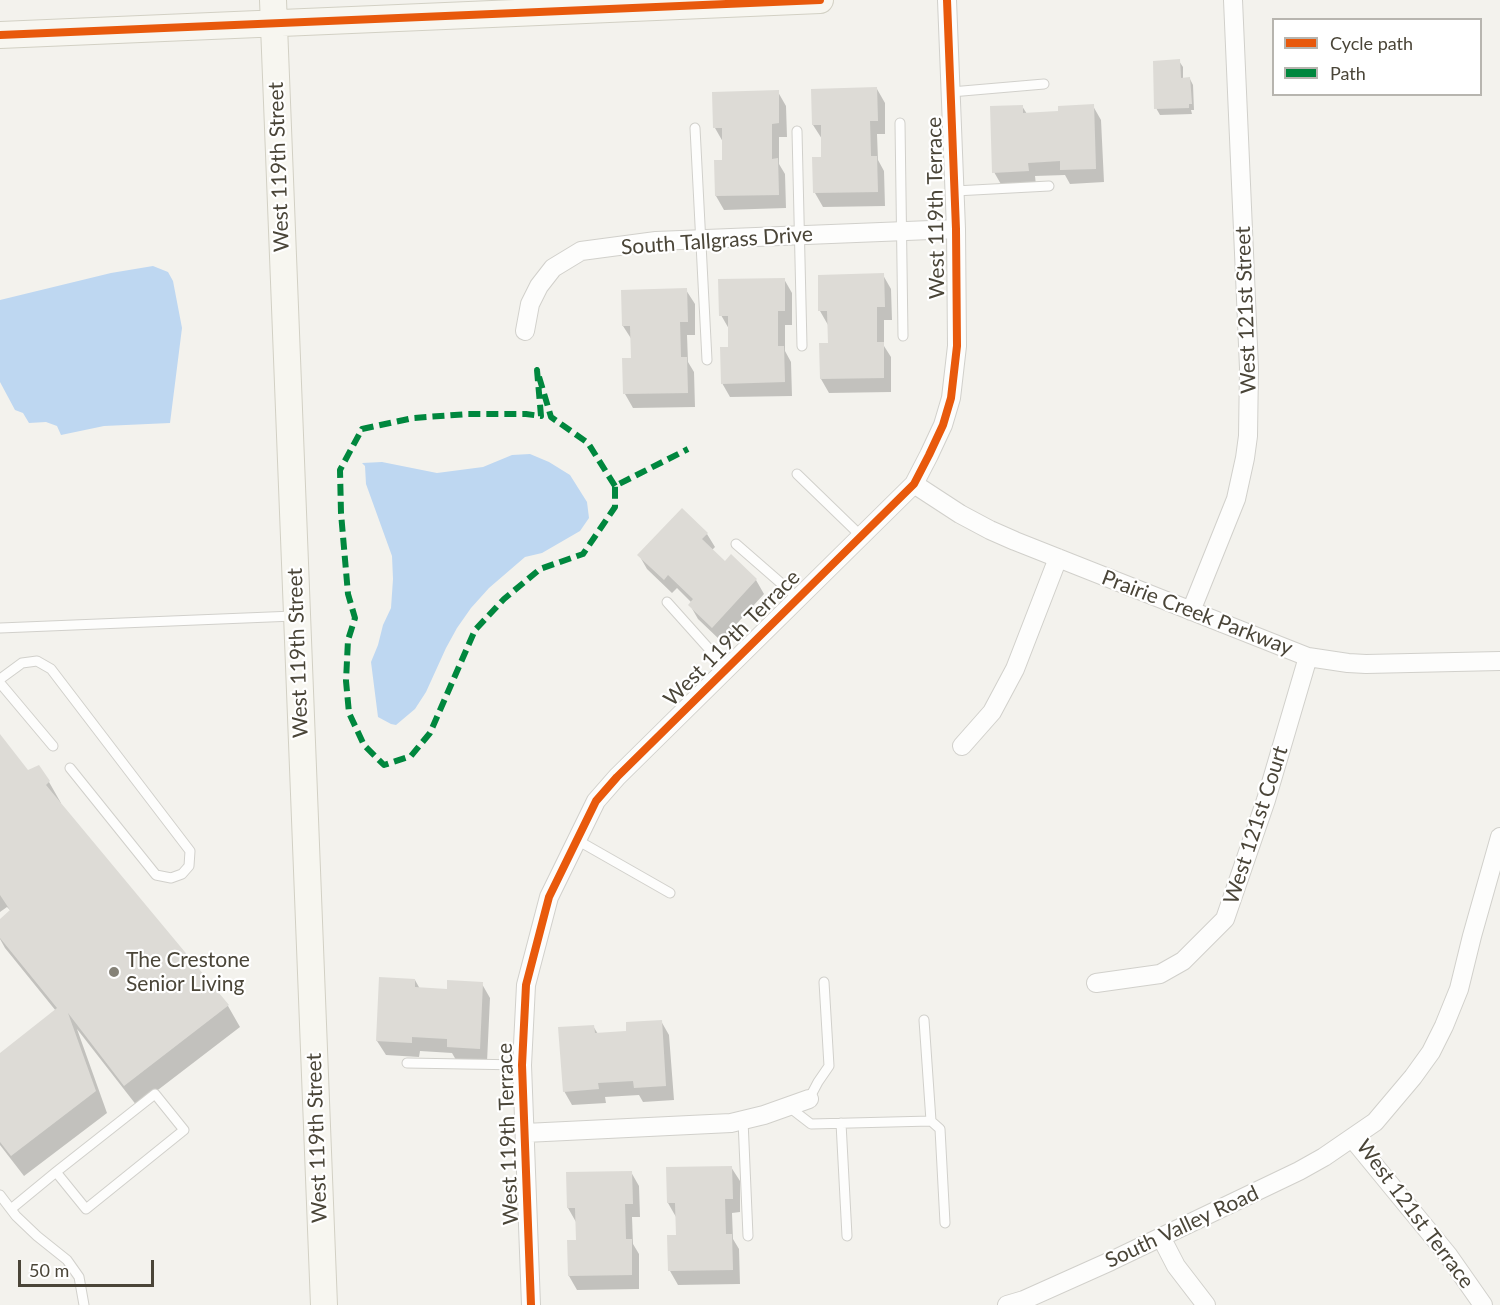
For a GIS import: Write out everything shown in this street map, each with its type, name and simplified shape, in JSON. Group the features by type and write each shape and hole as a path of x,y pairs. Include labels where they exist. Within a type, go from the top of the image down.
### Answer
{"main road":[{"path":"0,35 273,11 820,0"},
{"name":"West 119th Street","path":"273,11 324,1305"}],"street":[{"name":"West 119th Terrace","path":"531,1305 522,1065 526,985 549,897 596,801 617,777 914,484 943,425 951,398 957,346 955,191 947,0"},
{"name":"West 121st Street","path":"1191,611 1236,499 1248,436 1249,368 1233,0"},
{"name":"South Tallgrass Drive","path":"525,331 530,304 539,286 553,268 581,252 656,241 956,229"},
{"name":"Prairie Creek Parkway","path":"914,484 960,514 990,530 1308,657 1366,664 1500,661"},
{"path":"962,746 992,712 1015,669 1058,558"},
{"name":"West 121st Court","path":"1096,982 1161,974 1183,961 1225,919 1266,800 1308,657"},
{"name":"West 121st Terrace","path":"1484,1305 1448,1255 1352,1138 1375,1122 1413,1077 1431,1052 1444,1026 1459,989 1500,837"},
{"path":"525,1133 731,1123 764,1115 809,1099"},
{"name":"South Valley Road","path":"1007,1305 1024,1300 1299,1171 1352,1138"},
{"path":"1161,1237 1176,1266 1206,1305"}],"lane":[{"path":"951,92 1044,84"},
{"path":"900,123 903,336"},
{"path":"695,128 707,360"},
{"path":"797,131 802,346"},
{"path":"955,191 1049,186"},
{"path":"797,474 861,536"},
{"path":"736,544 798,598"},
{"path":"667,602 727,669"},
{"path":"0,628 296,616"},
{"path":"0,679 22,663 37,661 51,669 190,851 189,866 182,874 171,878 156,875 70,768"},
{"path":"0,683 53,746"},
{"path":"577,840 670,893"},
{"path":"809,1099 829,1066 824,982"},
{"path":"924,1020 931,1121"},
{"path":"407,1063 522,1065"},
{"path":"11,1209 56,1172 155,1094 184,1130 86,1209 56,1172"},
{"path":"789,1107 811,1124 931,1121 940,1129 945,1223"},
{"path":"743,1120 748,1236"},
{"path":"841,1123 847,1236"},
{"path":"0,1195 37,1236 73,1268 79,1277 84,1305"}],"water":[{"path":"153,266 168,272 173,281 182,328 170,423 104,426 61,435 57,426 46,422 29,423 23,413 15,410 0,382 0,300 111,273"},
{"path":"530,454 570,475 587,502 589,518 580,531 542,553 525,557 489,588 457,628 426,692 415,709 396,725 378,717 371,662 391,608 392,556 366,484 365,466 362,463 382,462 437,473 483,467 512,455"}],"building":[{"path":"1180,59 1181,78 1190,77 1192,104 1189,104 1189,108 1154,109 1153,61"},
{"path":"877,87 878,121 870,121 871,156 877,156 878,192 813,193 812,157 821,157 821,125 812,125 811,89"},
{"path":"779,90 779,123 772,124 772,159 778,158 779,195 715,196 714,160 722,160 722,128 713,128 712,92"},
{"path":"1094,104 1096,169 1060,170 1060,161 1028,163 1029,171 992,173 990,106 1023,105 1023,113 1058,111 1058,106"},
{"path":"884,273 885,307 877,307 877,342 884,342 884,378 820,379 819,343 828,343 827,311 818,311 818,275"},
{"path":"785,278 785,311 778,311 778,346 784,346 785,382 721,384 720,347 728,347 728,316 719,316 718,279"},
{"path":"687,288 688,322 680,322 681,357 687,357 688,393 623,394 622,358 631,358 630,326 622,326 621,290"},
{"path":"682,508 708,533 702,539 725,561 731,554 757,579 712,628 688,605 693,599 668,575 664,580 637,555"},
{"name":"The Crestone Senior Living","path":"0,734 28,770 39,765 50,781 46,785 229,1005 124,1086 68,1013 96,1091 11,1156 0,1142 0,1053 57,1008 0,938 0,919 10,910 0,895"},
{"path":"379,977 415,979 415,987 447,989 447,980 483,982 480,1049 447,1047 447,1039 412,1037 412,1043 376,1041"},
{"path":"662,1020 666,1086 634,1088 633,1081 598,1083 599,1089 563,1092 558,1027 594,1025 595,1033 626,1031 626,1022"},
{"path":"732,1166 733,1199 725,1199 726,1234 732,1234 733,1270 668,1271 667,1235 676,1235 675,1203 667,1203 666,1167"},
{"path":"632,1171 633,1204 625,1204 626,1239 632,1239 632,1275 568,1276 567,1240 576,1240 575,1208 567,1208 566,1172"}],"marked path":[{"path":"615,486 588,443 551,417 537,370 541,416 468,414 413,418 362,429 340,470 348,594 355,618 348,640 346,681 349,713 364,745 384,765 411,756 430,733 475,630 504,599 540,569 583,554 615,507 615,486 688,449"}],"cycle path":[{"path":"0,35 820,0"},
{"path":"531,1305 522,1065 526,985 549,897 596,801 617,777 914,484 943,425 951,398 957,346 956,229 947,0"}],"place":[{"name":"The Crestone Senior Living","path":"114,972"}]}
